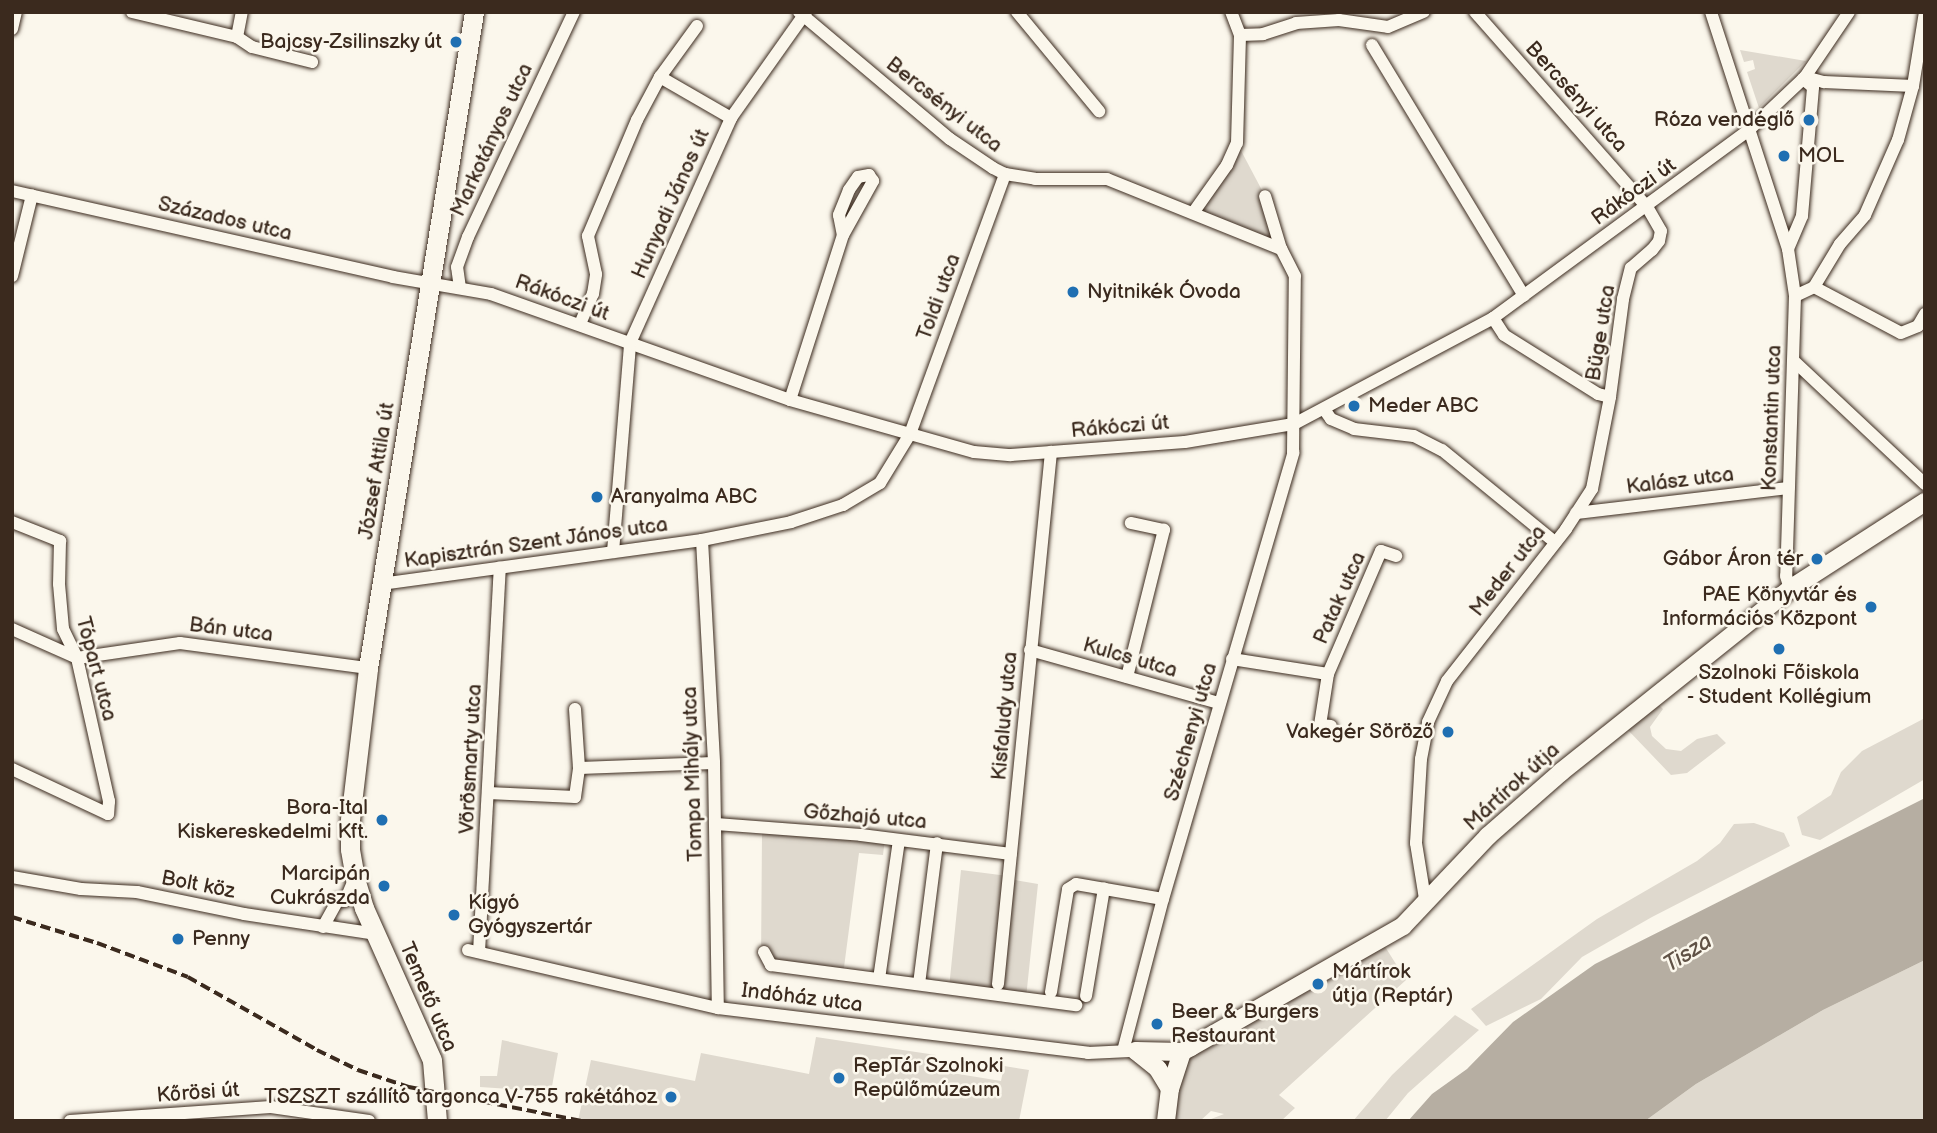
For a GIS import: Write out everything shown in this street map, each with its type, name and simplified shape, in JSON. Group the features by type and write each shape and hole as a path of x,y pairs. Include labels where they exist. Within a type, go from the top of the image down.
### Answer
{"main road":[{"name":"József Attila út","path":"376,934 364,908 355,877 350,849 350,820 368,668 474,12"},
{"name":"Temető utca","path":"376,934 432,1060 437,1121"}],"street":[{"path":"12,29 16,12"},
{"path":"132,12 237,37 251,47 312,62"},
{"path":"237,37 242,12"},
{"name":"Markotányos utca","path":"460,288 457,267 468,237 574,12"},
{"path":"1017,12 1099,111"},
{"path":"1193,213 1227,165 1237,143 1240,35 1231,12"},
{"path":"1240,35 1263,34 1296,23 1339,20 1388,27 1424,12"},
{"name":"Bercsényi utca","path":"1475,12 1647,207"},
{"name":"Konstantin utca","path":"1711,12 1729,75 1750,129 1788,249 1794,296 1786,576 1790,589"},
{"name":"Rákóczi út","path":"430,282 523,303 790,400 991,455 1185,442 1294,424 1493,318 1647,207 1750,129 1804,78 1849,12"},
{"path":"1794,296 1814,287 1840,244 1864,215 1898,140 1913,86 1925,12"},
{"name":"Bercsényi utca","path":"803,13 950,139 1005,174 1035,179 1107,179 1281,249"},
{"name":"Hunyadi János út","path":"613,552 630,343 731,118 803,13"},
{"path":"580,324 593,294 596,274 588,236 637,120 660,77 697,26"},
{"path":"1372,45 1524,296"},
{"path":"660,77 731,118"},
{"path":"1804,78 1824,82 1913,86"},
{"path":"1788,249 1802,216 1813,87 1804,78"},
{"name":"Toldi utca","path":"910,434 1005,174"},
{"name":"Százados utca","path":"12,191 393,277 430,282"},
{"path":"12,276 33,195"},
{"path":"1265,197 1281,249 1295,276 1294,424"},
{"name":"Büge utca","path":"1610,397 1623,299 1631,268 1659,241 1661,231 1647,207"},
{"path":"790,400 843,235"},
{"path":"1814,287 1901,333 1918,326 1925,314"},
{"path":"1493,318 1504,335 1598,394 1610,397"},
{"path":"1794,362 1925,484"},
{"name":"Meder utca","path":"1426,905 1416,843 1421,760 1429,722 1447,681 1555,542 1592,489 1610,397"},
{"path":"1324,409 1331,419 1354,429 1414,436 1442,450 1555,542"},
{"name":"Széchenyi utca","path":"1130,1051 1163,898 1293,453 1294,424"},
{"name":"Kapisztrán Szent János utca","path":"381,584 702,540 791,522 843,505 880,483 910,434"},
{"name":"Kisfaludy utca","path":"998,984 1051,452"},
{"name":"Kalász utca","path":"1576,513 1789,488"},
{"name":"Mártírok útja","path":"1182,1052 1376,944 1403,926 1498,827 1790,589 1925,502"},
{"name":"Tópart utca","path":"12,522 60,541 59,584 63,629 77,657 109,801 108,814 12,769"},
{"path":"1127,677 1164,530 1131,523"},
{"name":"Tompa Mihály utca","path":"702,540 714,763 718,1008"},
{"name":"Patak utca","path":"1331,726 1320,725 1328,674 1381,551 1396,556"},
{"name":"Vörösmarty utca","path":"473,951 488,793 500,568"},
{"path":"12,629 77,657"},
{"name":"Bán utca","path":"77,657 180,643 368,668"},
{"name":"Kulcs utca","path":"1030,650 1219,703"},
{"name":"Patak utca","path":"1232,659 1328,674"},
{"path":"488,793 575,797 579,768 575,709"},
{"path":"579,768 714,763"},
{"name":"Gőzhajó utca","path":"716,824 937,843 1011,854"},
{"path":"879,979 899,840"},
{"path":"919,984 937,843"},
{"name":"Bolt köz","path":"12,877 81,889 137,892 323,927 376,934"},
{"path":"323,927 338,900 345,901 355,877"},
{"path":"1051,992 1068,889 1076,884 1163,898"},
{"path":"764,952 771,965 1081,1001 1104,889"},
{"name":"Indóház utca","path":"473,951 718,1008 1088,1053 1130,1051"},
{"path":"1130,1051 1182,1052 1170,1089 1166,1121"},
{"path":"1130,1051 1157,1069 1170,1089"},
{"name":"Kőrösi út","path":"70,1121 271,1107 369,1121"}],"shaded area":[{"path":"1740,50 1806,61 1759,108 1747,72 1755,69 1753,60 1744,62"},
{"path":"1237,143 1265,196 1281,249 1193,213"},
{"path":"1656,702 1663,709 1650,727 1652,736 1666,749 1681,751 1697,739 1717,734 1726,743 1687,773 1671,775 1626,728"},
{"path":"1925,718 1925,779 1820,840 1802,835 1797,817 1831,795 1841,772 1862,751"},
{"path":"1754,823 1784,833 1790,846 1652,917 1582,957 1541,999 1486,1026 1471,1009 1597,919 1697,861 1720,843 1734,824"},
{"path":"762,833 885,838 883,855 859,853 843,975 761,960"},
{"path":"961,870 1008,876 1009,879 1038,884 1026,998 949,988"},
{"path":"1384,945 1406,980 1279,1095 1295,1108 1281,1121 1206,1121 1224,1114 1211,1111 1200,1121 1166,1121 1182,1052"},
{"path":"1925,960 1925,1121 1645,1121 1696,1084 1823,1010"},
{"path":"1455,1015 1479,1030 1408,1093 1385,1121 1353,1121 1392,1075"},
{"name":"RepTár Szolnoki Repülőmúzeum","path":"816,1037 936,1055 934,1070 1001,1081 1004,1066 1029,1070 1019,1121 578,1121 591,1060 695,1081 701,1053 809,1074"},
{"path":"502,1040 558,1053 551,1092 480,1087 480,1076 497,1076"}],"water":[{"name":"Tisza","path":"1925,798 1925,960 1823,1010 1696,1084 1645,1121 1408,1121 1432,1094 1467,1069 1513,1022 1595,964"}],"railway":[{"path":"12,917 97,943 188,977 317,1050 358,1070 409,1087 582,1121"}],"place":[{"name":"Bajcsy-Zsilinszky út","path":"456,42"},
{"name":"Róza vendéglő","path":"1809,120"},
{"name":"MOL","path":"1784,156"},
{"name":"Nyitnikék Óvoda","path":"1073,292"},
{"name":"Meder ABC","path":"1354,406"},
{"name":"Aranyalma ABC","path":"597,497"},
{"name":"Gábor Áron tér","path":"1817,559"},
{"name":"PAE Könyvtár és Információs Központ","path":"1871,607"},
{"name":"Szolnoki Főiskola - Student Kollégium","path":"1779,649"},
{"name":"Vakegér Söröző","path":"1448,732"},
{"name":"Bora-Ital Kiskereskedelmi Kft.","path":"382,820"},
{"name":"Marcipán Cukrászda","path":"384,886"},
{"name":"Kígyó Gyógyszertár","path":"454,915"},
{"name":"Penny","path":"178,939"},
{"name":"Mártírok útja (Reptár)","path":"1318,984"},
{"name":"Beer & Burgers Restaurant","path":"1157,1024"},
{"name":"RepTár Szolnoki Repülőmúzeum","path":"839,1078"},
{"name":"TSZSZT szállító targonca V-755 rakétához","path":"671,1097"}]}
